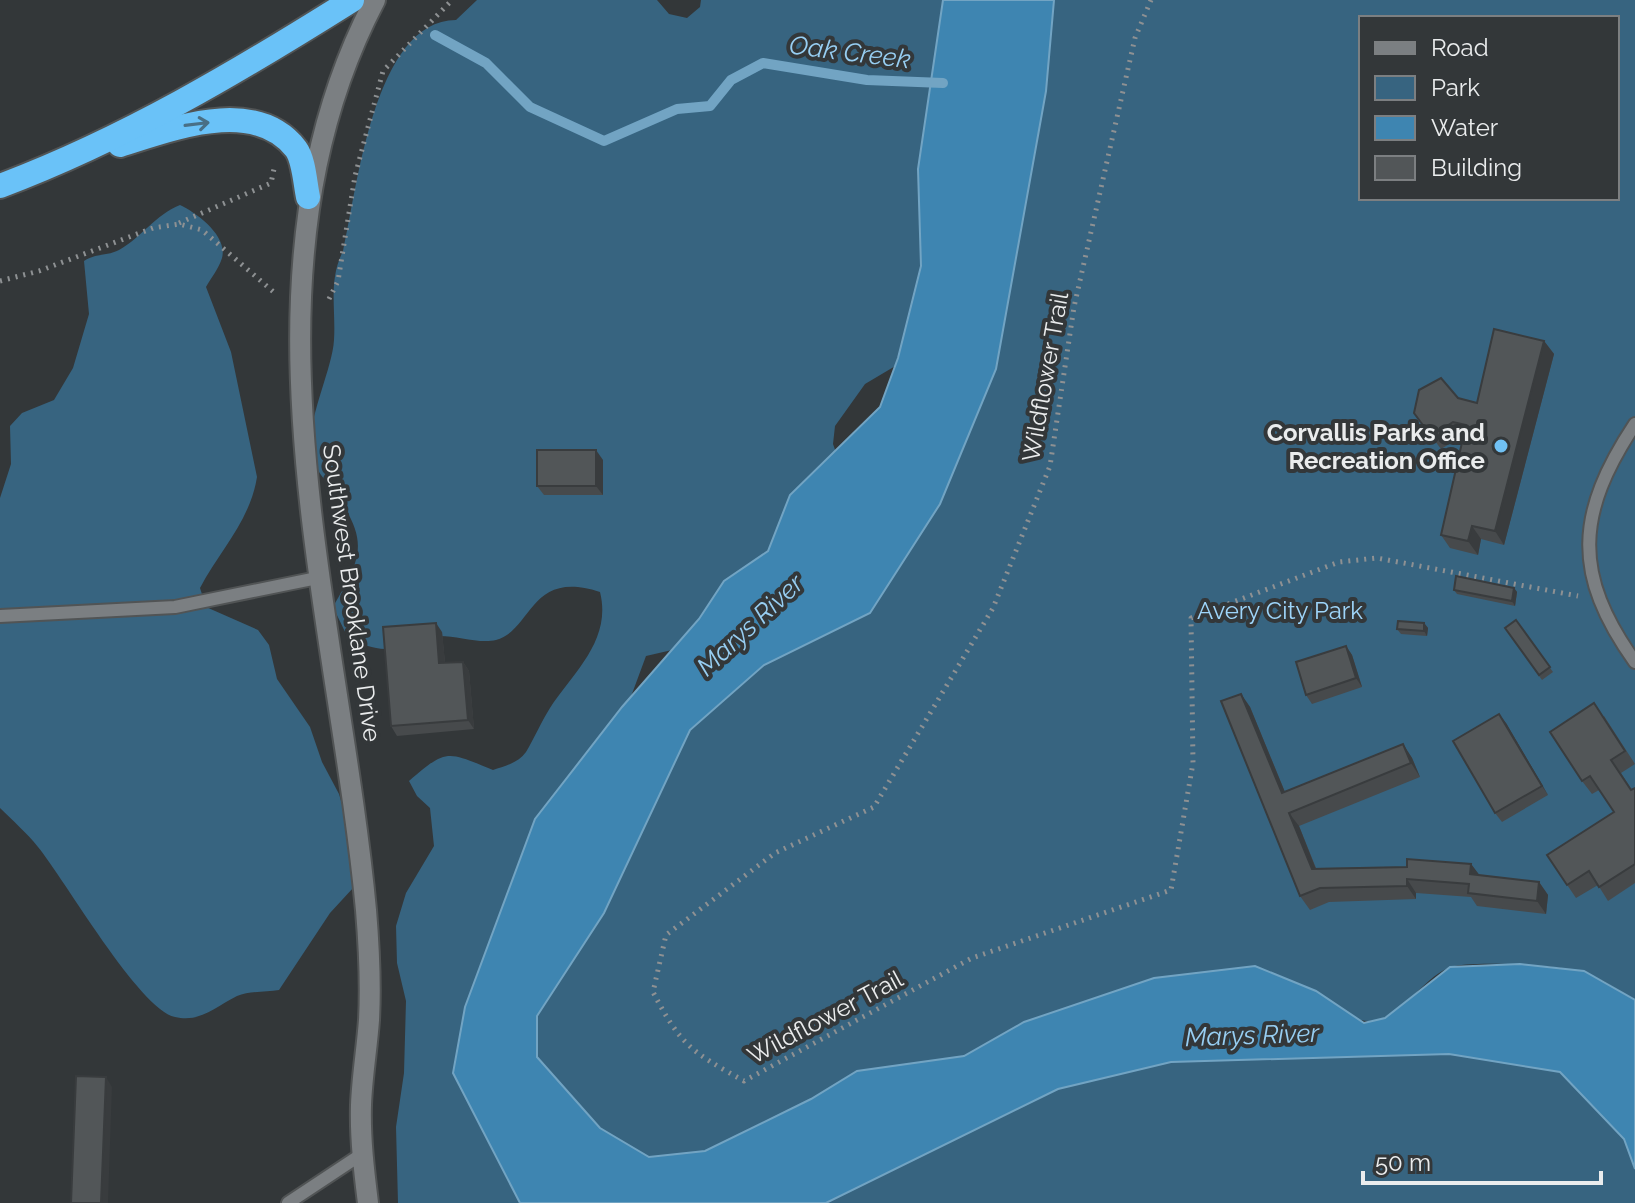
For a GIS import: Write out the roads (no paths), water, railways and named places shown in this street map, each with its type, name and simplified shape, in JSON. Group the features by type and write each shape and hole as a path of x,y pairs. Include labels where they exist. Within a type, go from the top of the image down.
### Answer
{"highway":[{"path":"68,160 248,66 352,0"},
{"path":"0,186 68,160 188,124 239,120 275,129 298,151 308,197"}],"street":[{"name":"Southwest Brooklane Drive","path":"368,1203 362,1154 361,1105 371,960 359,832 308,476 299,300 308,197 320,141 347,54 375,0"}],"lane":[{"path":"1635,424 1607,466 1593,503 1591,556 1597,600 1608,625 1635,662"},
{"path":"0,616 175,607 322,577"},
{"path":"288,1203 362,1154"}],"water":[{"name":"Marys River","path":"943,0 1054,0 1046,91 996,369 940,504 870,613 764,665 690,730 604,913 537,1016 537,1057 600,1128 649,1157 705,1151 811,1099 857,1071 964,1056 1024,1022 1154,978 1255,966 1316,991 1364,1023 1385,1018 1450,967 1520,964 1584,971 1635,1000 1635,1169 1624,1139 1560,1072 1449,1054 1171,1062 1058,1089 826,1203 520,1203 453,1073 465,1007 535,819 622,707 699,619 724,581 768,551 790,495 880,407 898,358 921,266 918,169"}],"waterway":[{"name":"Oak Creek","path":"435,35 486,63 530,107 604,141 677,109 710,106 731,80 763,63 867,80 943,83"}],"place":[{"name":"Corvallis Parks and Recreation Office","path":"1501,446"}],"park label":[{"name":"Avery City Park","path":"1280,610"}]}
